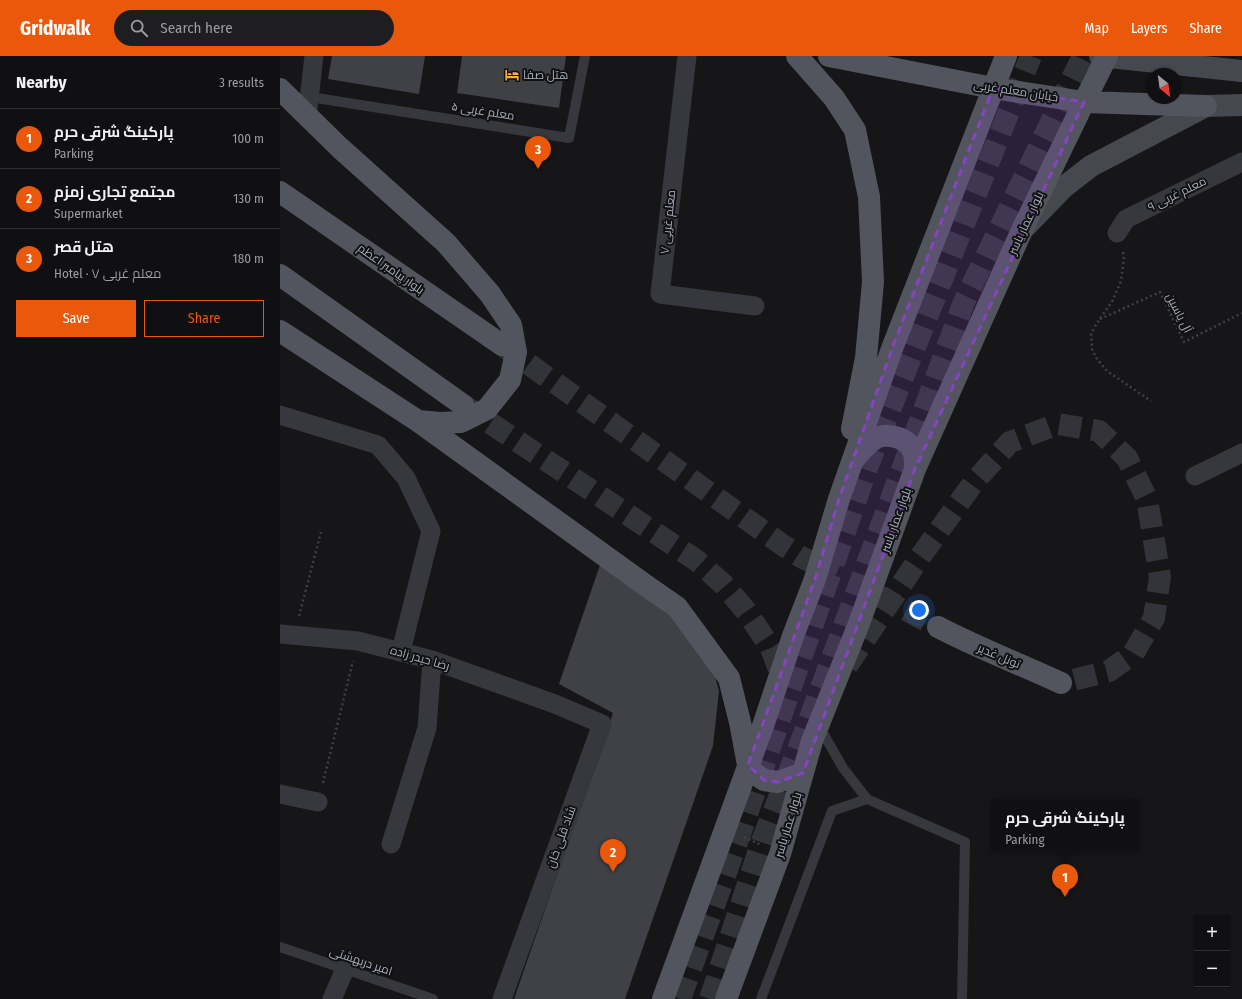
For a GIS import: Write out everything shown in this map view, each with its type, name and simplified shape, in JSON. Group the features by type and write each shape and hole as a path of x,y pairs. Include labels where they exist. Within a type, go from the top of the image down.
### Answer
{"main road":[{"path":"797,56 834,98 855,130 869,196 873,282 866,358 839,499"},
{"name":"خیابان معلم غربی","path":"829,56 993,88 1084,102 1206,106 1242,105"},
{"path":"663,999 764,723 793,636 815,579 839,499 893,346 1006,56"},
{"path":"1105,56 1242,71"},
{"name":"بلوار عمار یاسر","path":"726,999 780,854 812,741 858,626 915,469 1022,230 1105,56"},
{"path":"280,89 308,107 446,243 490,294 511,325 516,352 510,380 487,409 461,422 440,423 418,421"},
{"name":"خیابان معلم غربی","path":"1022,230 1064,187 1091,166 1206,106"},
{"name":"بلوار پیامبر اعظم","path":"280,192 502,345"},
{"path":"280,275 463,405"},
{"path":"280,331 418,421 677,607 729,678 740,722 748,765 754,773 764,780 778,782 803,772"},
{"path":"853,459 871,442 878,438 890,436 902,439 911,447 915,455 915,469"},
{"name":"تونل غدیر","path":"938,627 972,644 1061,683"}],"street":[{"path":"308,107 314,56"},
{"name":"معلم غربی ۷","path":"687,56 660,294 755,306"},
{"name":"معلم غربی ۹","path":"1117,233 1126,219 1242,162"},
{"path":"280,415 378,445 406,478 431,531 401,651"},
{"path":"1195,476 1242,453"},
{"name":"رضا حیدر زاده","path":"287,635 358,641 401,651 432,660 555,704"},
{"path":"391,844 427,728 432,660"},
{"name":"شاد قلی خان","path":"502,999 602,724 555,704"},
{"path":"280,794 318,802"},
{"path":"332,999 345,969"}],"lane":[{"name":"معلم غربی ۵","path":"308,107 569,138 585,56"},
{"path":"819,725 843,768 867,799 965,842 962,999"},
{"path":"761,999 832,811 867,799"},
{"name":"امیر دربهشتی","path":"280,947 433,999"}],"path":[{"path":"1117,233 1124,257 1121,281 1113,300 1091,334 1092,349 1097,359 1107,371 1151,401"},
{"name":"آل یاسین","path":"1099,320 1160,292 1184,342 1242,313"},
{"path":"287,635 322,532"},
{"path":"318,802 358,641"},
{"path":"725,829 780,854"}],"highlighted area":[{"path":"993,88 1084,102 915,469 803,773 778,782 764,780 748,765 815,579 839,499 893,346"}],"building":[{"path":"332,56 425,56 419,94 328,79"},
{"name":"هتل صفا","path":"462,56 566,56 559,108 457,93"},
{"path":"600,565 677,613 708,653 719,691 713,746 625,999 514,999 613,713 559,684"}],"tunnel":[{"path":"680,999 740,834 868,465 1031,56"},
{"path":"710,999 762,841 804,734 964,302 1083,56"},
{"path":"502,345 784,546 801,557 836,574"},
{"path":"463,405 696,560 723,584 746,611 771,648 785,686"},
{"path":"847,666 920,557 974,482 1010,442 1058,424 1099,431 1127,458 1147,499 1160,577 1154,618 1133,654 1109,671 1061,683"},
{"path":"877,595 938,627"}],"place":[{"name":"هتل صفا","path":"512,75"},
{"name":"هتل قصر","path":"538,169"},
{"name":"مجتمع تجاری زمزم","path":"613,872"},
{"name":"پارکینگ شرقی حرم","path":"1065,897"}]}
